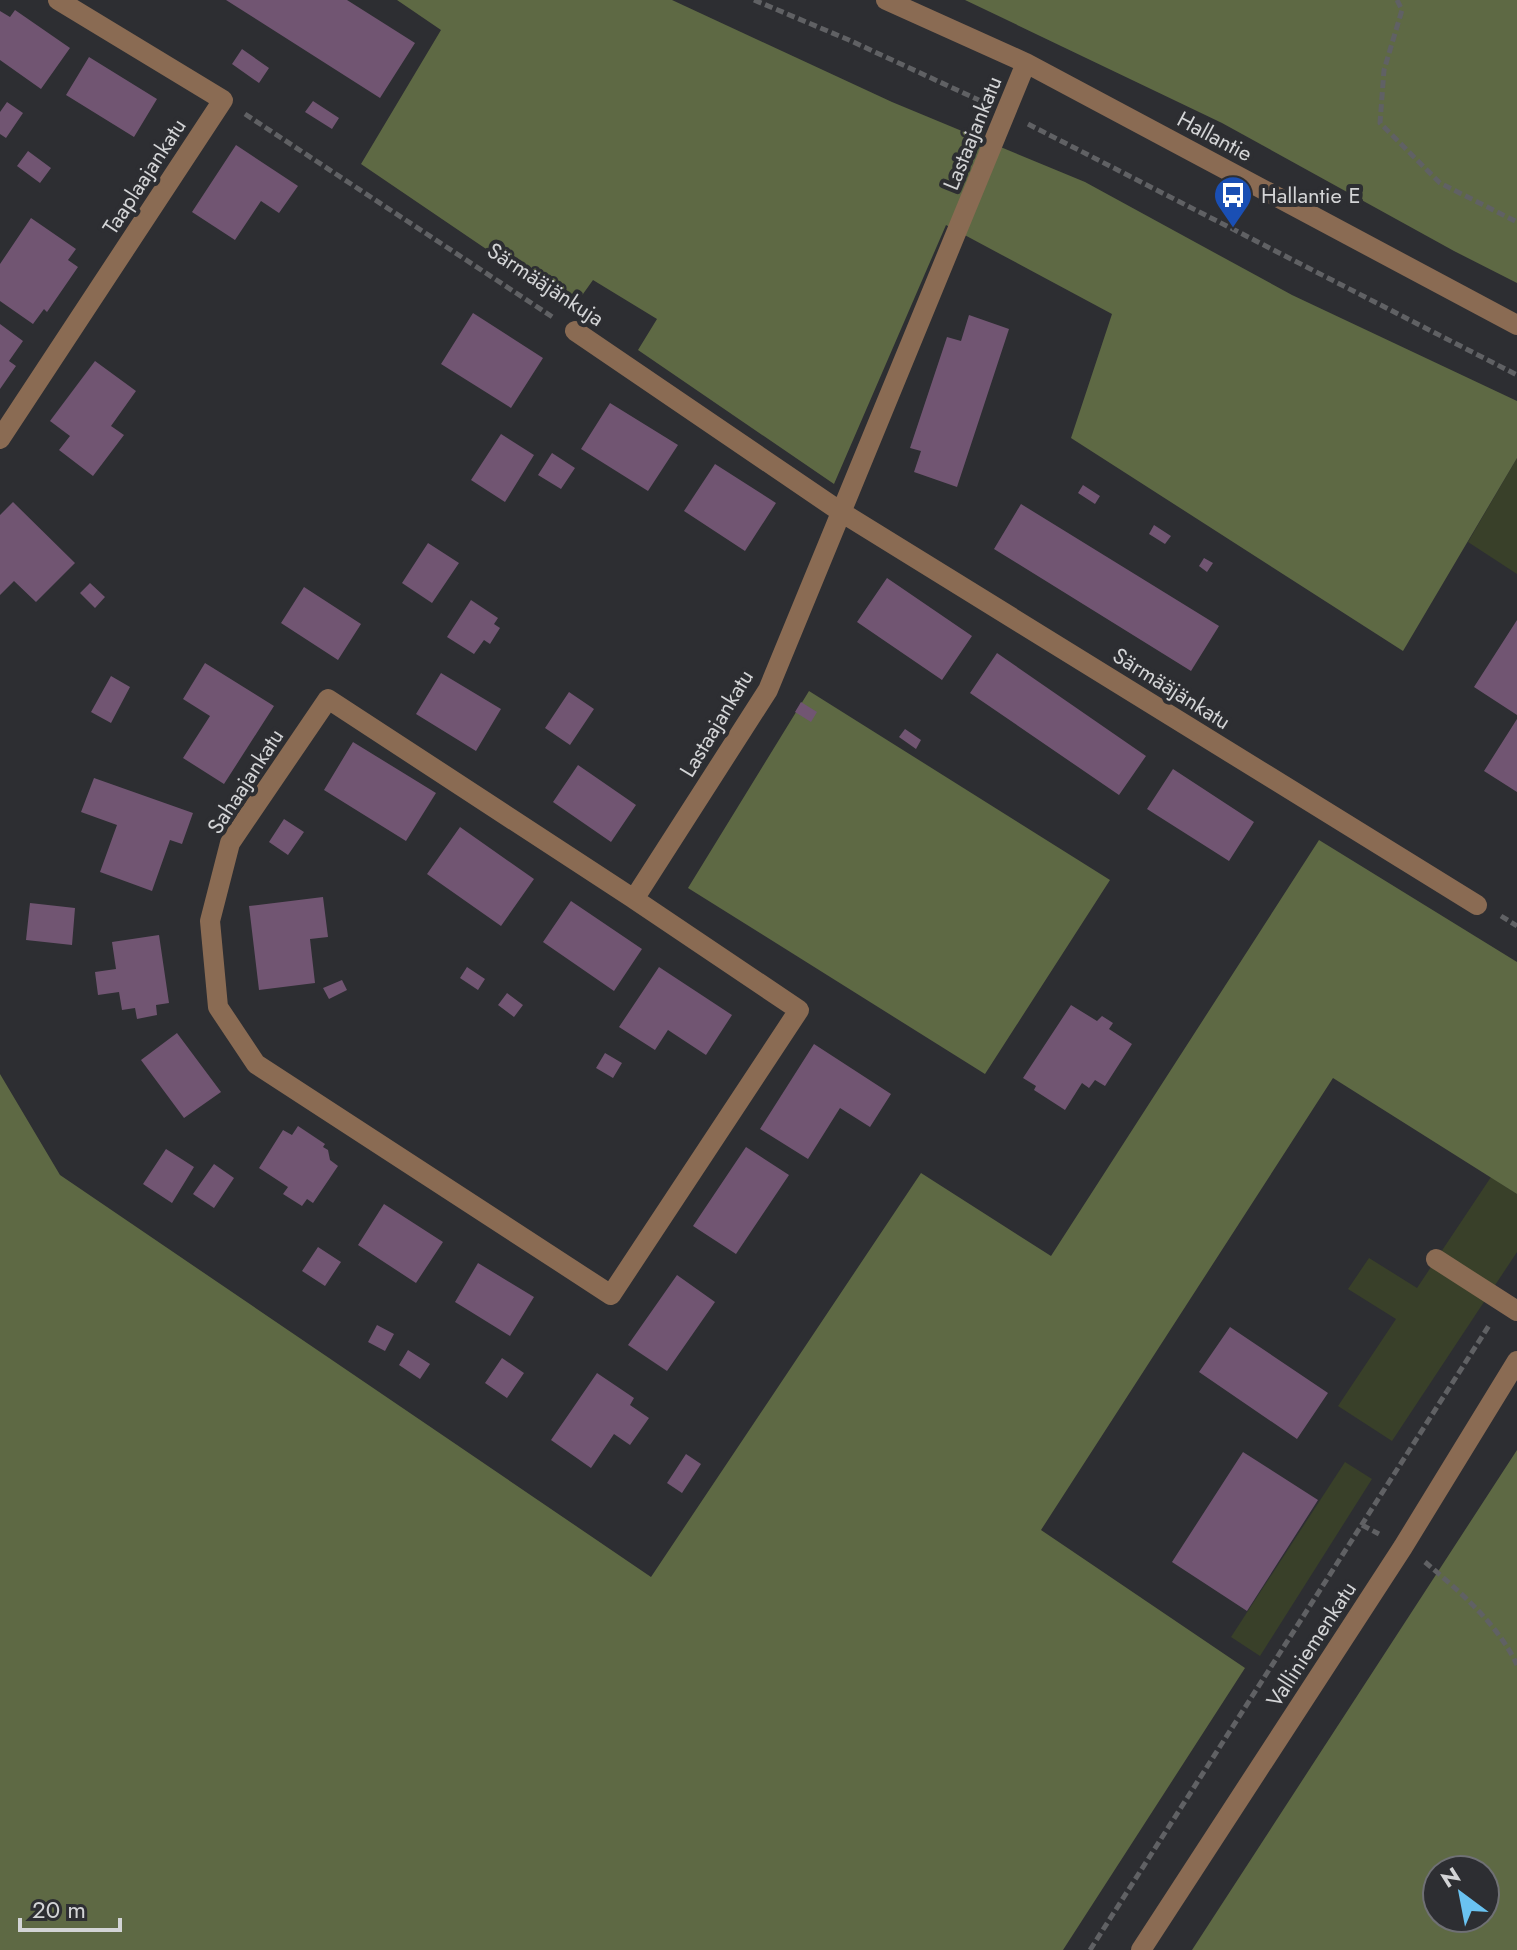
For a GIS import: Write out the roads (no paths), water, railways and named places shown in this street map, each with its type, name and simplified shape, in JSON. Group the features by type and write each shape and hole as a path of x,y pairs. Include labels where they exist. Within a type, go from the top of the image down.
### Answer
{"street":[{"name":"Taaplaajankatu","path":"0,439 223,100 58,0"},
{"name":"Hallantie","path":"886,0 1026,63 1517,325"},
{"name":"Lastaajankatu","path":"634,899 768,690 1026,63"},
{"name":"Särmääjänkuja","path":"575,331 841,512"},
{"name":"Särmääjänkatu","path":"841,512 1477,905"},
{"name":"Sahaajankatu","path":"328,699 634,899 799,1010 611,1295 256,1064 218,1007 210,921 230,843 328,699"},
{"path":"1436,1259 1510,1306"},
{"name":"Valliniemenkatu","path":"1141,1950 1403,1547 1517,1361"}],"place":[{"name":"Hallantie E","path":"1233,229"}]}
